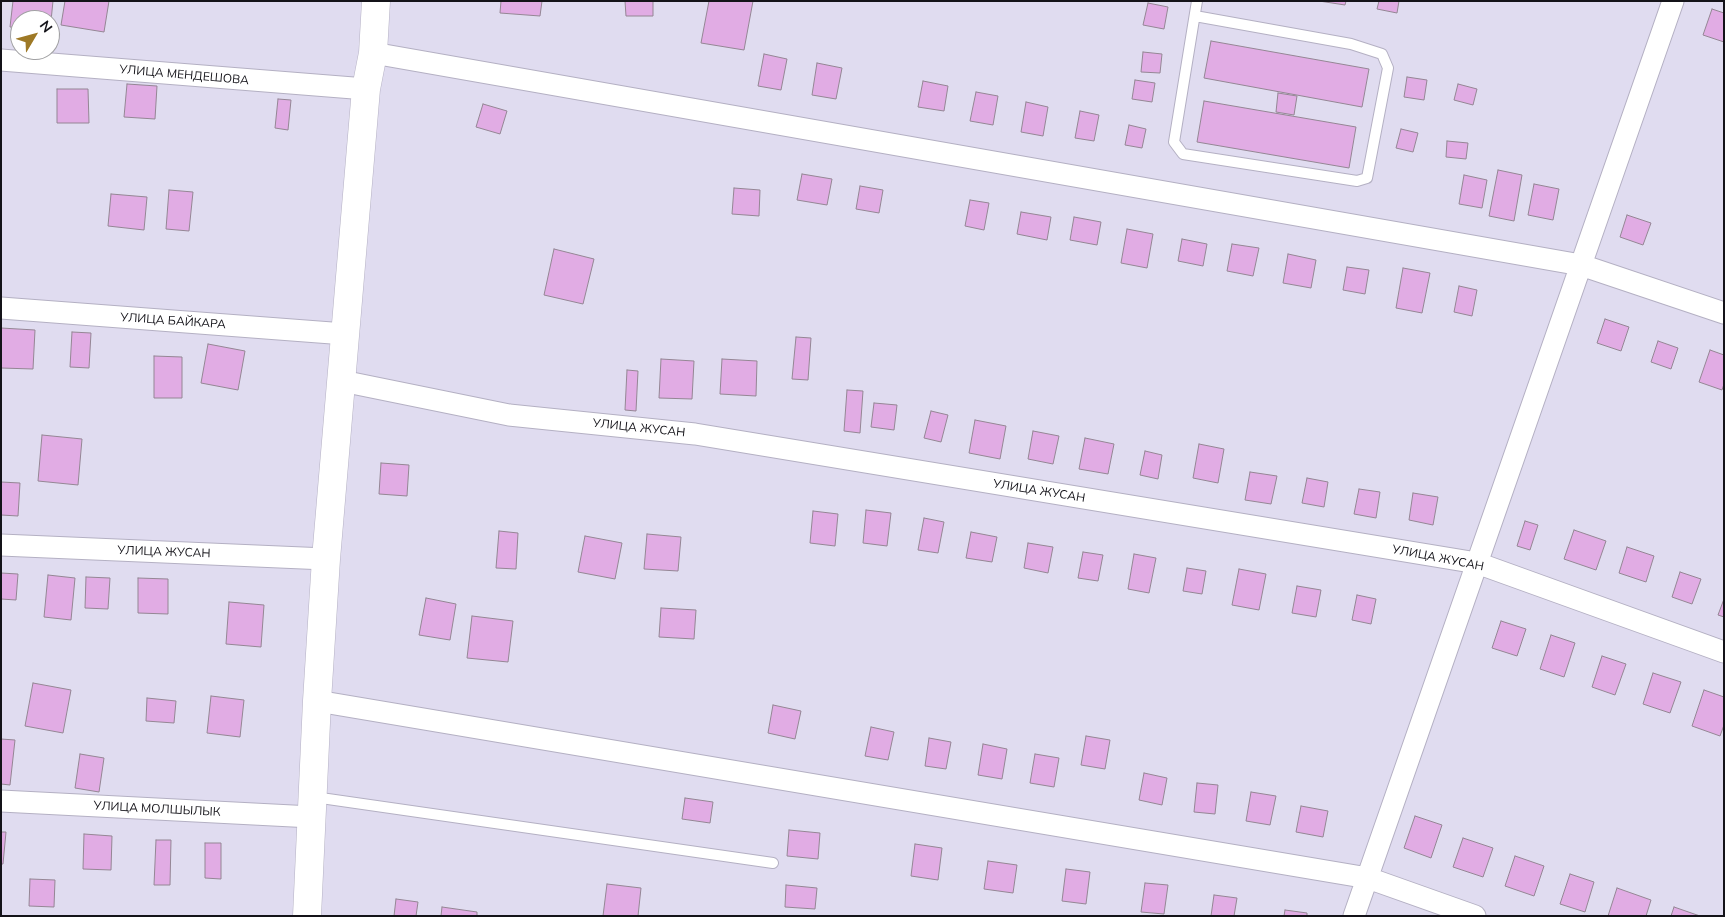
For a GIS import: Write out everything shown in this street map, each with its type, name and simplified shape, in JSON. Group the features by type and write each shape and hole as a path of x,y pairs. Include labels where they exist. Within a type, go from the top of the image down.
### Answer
{"main road":[{"path":"307,916 326,558 366,89 373,52 376,1"}],"street":[{"path":"1354,916 1673,1"},
{"path":"373,52 1581,265 1724,313"},
{"name":"УЛИЦА МЕНДЕШОВА","path":"1,60 366,89"},
{"name":"УЛИЦА БАЙКАРА","path":"1,308 346,334"},
{"name":"УЛИЦА ЖУСАН","path":"342,381 509,415 695,434 1477,564 1724,652"},
{"name":"УЛИЦА ЖУСАН","path":"1,545 326,558"},
{"path":"317,701 1368,878 1475,916"},
{"name":"УЛИЦА МОЛШЫЛЫК","path":"1,801 312,807"}],"lane":[{"path":"1195,16 1352,44 1382,54 1388,68 1367,178 1357,181 1183,154 1174,142 1197,1"},
{"path":"312,807 773,863"}],"building":[{"path":"13,1 53,1 52,10 12,10"},
{"path":"65,1 109,1 104,32 61,25"},
{"path":"501,1 542,1 540,16 500,13"},
{"path":"625,1 653,1 653,16 626,16"},
{"path":"709,1 753,1 744,50 701,43"},
{"path":"1319,1 1346,1 1345,5"},
{"path":"1379,1 1399,1 1397,13 1377,9"},
{"path":"1148,3 1168,7 1164,29 1143,25"},
{"path":"1712,9 1724,13 1724,42 1703,35"},
{"path":"1211,41 1369,69 1362,107 1204,78"},
{"path":"1143,52 1162,54 1160,73 1141,72"},
{"path":"764,54 787,59 781,90 758,86"},
{"path":"817,63 842,68 836,99 812,95"},
{"path":"1407,77 1427,80 1424,100 1404,97"},
{"path":"1135,80 1155,83 1152,102 1132,99"},
{"path":"923,81 948,86 944,111 918,107"},
{"path":"127,84 157,86 155,119 124,117"},
{"path":"1458,84 1477,89 1473,105 1454,100"},
{"path":"57,89 88,89 89,123 57,123"},
{"path":"976,92 998,96 993,125 970,121"},
{"path":"1278,93 1297,96 1294,115 1276,112"},
{"path":"278,99 291,100 288,130 275,128"},
{"path":"1204,101 1356,127 1349,168 1197,142"},
{"path":"1026,102 1048,107 1043,136 1021,132"},
{"path":"483,104 507,111 500,134 476,127"},
{"path":"1080,111 1099,115 1094,141 1075,138"},
{"path":"1129,125 1146,129 1142,148 1125,145"},
{"path":"1401,129 1418,133 1413,152 1396,148"},
{"path":"1447,141 1468,143 1466,159 1446,157"},
{"path":"1498,170 1522,175 1514,221 1489,216"},
{"path":"802,174 832,179 827,205 797,200"},
{"path":"1464,175 1487,180 1482,208 1459,204"},
{"path":"1534,184 1559,189 1553,220 1528,215"},
{"path":"860,186 883,190 879,213 856,209"},
{"path":"734,188 760,190 759,216 732,214"},
{"path":"169,190 193,192 189,231 166,229"},
{"path":"111,194 147,197 144,230 108,226"},
{"path":"970,200 989,203 984,230 965,226"},
{"path":"1021,212 1051,217 1047,240 1017,234"},
{"path":"1627,215 1651,223 1643,245 1620,237"},
{"path":"1074,217 1101,222 1097,245 1070,240"},
{"path":"1127,229 1153,234 1147,268 1121,263"},
{"path":"1182,239 1207,244 1203,266 1178,261"},
{"path":"1232,244 1259,248 1253,276 1227,271"},
{"path":"554,249 594,259 583,304 544,295"},
{"path":"1288,254 1316,260 1311,288 1283,283"},
{"path":"1347,267 1369,270 1365,294 1343,290"},
{"path":"1403,268 1430,273 1422,313 1396,308"},
{"path":"1459,286 1477,290 1472,316 1454,312"},
{"path":"1605,319 1629,327 1621,351 1597,343"},
{"path":"1,328 35,330 33,369 1,368"},
{"path":"72,332 91,333 89,368 70,367"},
{"path":"796,337 811,338 808,380 792,379"},
{"path":"1658,341 1678,348 1671,369 1651,362"},
{"path":"208,344 245,351 238,390 201,383"},
{"path":"1710,350 1724,355 1724,384 1722,390 1699,382"},
{"path":"154,356 182,357 182,398 154,398"},
{"path":"661,359 694,361 692,399 659,398"},
{"path":"722,359 757,361 756,396 720,394"},
{"path":"627,370 638,371 636,411 625,410"},
{"path":"847,390 863,391 860,433 844,431"},
{"path":"874,403 897,405 894,430 871,427"},
{"path":"931,411 948,415 941,442 924,438"},
{"path":"975,420 1006,426 1000,459 969,453"},
{"path":"1033,431 1059,436 1053,464 1028,459"},
{"path":"42,435 82,439 78,485 38,481"},
{"path":"1085,438 1114,444 1108,474 1079,469"},
{"path":"1199,444 1224,449 1218,483 1193,478"},
{"path":"1145,451 1162,455 1158,479 1140,475"},
{"path":"381,463 409,465 407,496 379,494"},
{"path":"1250,472 1277,476 1271,504 1245,500"},
{"path":"1307,478 1328,482 1324,507 1302,503"},
{"path":"1,482 20,483 18,516 1,515"},
{"path":"1359,489 1380,492 1376,518 1354,514"},
{"path":"1413,493 1438,497 1433,525 1409,520"},
{"path":"866,510 891,513 887,546 863,543"},
{"path":"813,511 838,514 835,546 810,543"},
{"path":"924,518 944,522 938,553 918,550"},
{"path":"1525,521 1538,525 1530,550 1517,546"},
{"path":"1574,530 1606,541 1596,570 1564,559"},
{"path":"499,531 518,533 516,569 496,568"},
{"path":"971,532 997,537 992,562 966,558"},
{"path":"647,534 681,537 678,571 644,569"},
{"path":"585,536 622,543 615,579 578,572"},
{"path":"1028,543 1053,547 1048,573 1024,568"},
{"path":"1627,547 1654,556 1646,582 1619,573"},
{"path":"1083,552 1103,555 1098,581 1078,578"},
{"path":"1134,554 1156,558 1149,593 1128,589"},
{"path":"1187,568 1206,571 1202,594 1183,591"},
{"path":"1239,569 1266,574 1259,610 1232,605"},
{"path":"1680,572 1701,579 1692,604 1672,597"},
{"path":"1,573 18,574 16,600 1,599"},
{"path":"48,575 75,578 71,620 44,617"},
{"path":"86,577 110,578 108,609 85,608"},
{"path":"138,578 168,579 168,614 138,613"},
{"path":"1297,586 1321,590 1316,617 1292,613"},
{"path":"1357,595 1376,599 1371,624 1352,620"},
{"path":"426,598 456,604 450,640 419,635"},
{"path":"1724,599 1724,617 1718,615"},
{"path":"229,602 264,605 261,647 226,644"},
{"path":"661,608 696,610 694,639 659,637"},
{"path":"472,616 513,621 508,662 467,658"},
{"path":"1501,621 1526,629 1517,656 1492,648"},
{"path":"1551,635 1575,643 1564,677 1540,669"},
{"path":"1602,656 1626,664 1615,695 1592,687"},
{"path":"1653,673 1681,682 1670,713 1643,704"},
{"path":"33,683 71,690 63,733 25,726"},
{"path":"1704,690 1724,697 1724,725 1720,736 1692,726"},
{"path":"211,696 244,700 240,737 207,733"},
{"path":"147,698 176,701 174,723 146,721"},
{"path":"773,705 801,711 795,739 768,733"},
{"path":"871,727 894,732 888,760 865,756"},
{"path":"1086,736 1110,740 1105,769 1081,765"},
{"path":"929,738 951,742 946,769 925,766"},
{"path":"1,739 15,740 10,785 1,784"},
{"path":"983,744 1007,749 1002,779 978,775"},
{"path":"80,754 104,758 99,792 75,788"},
{"path":"1035,754 1059,758 1054,787 1030,783"},
{"path":"1144,773 1167,778 1162,805 1139,800"},
{"path":"1197,783 1218,785 1215,814 1194,812"},
{"path":"1251,792 1276,796 1270,825 1246,821"},
{"path":"685,798 713,802 710,823 682,819"},
{"path":"1301,806 1328,811 1323,837 1296,832"},
{"path":"1415,816 1442,825 1431,858 1404,848"},
{"path":"789,830 820,833 818,859 787,856"},
{"path":"1,832 6,832 3,864 1,864"},
{"path":"84,834 112,836 111,870 83,869"},
{"path":"1463,838 1493,848 1483,877 1453,867"},
{"path":"156,840 171,840 170,885 154,885"},
{"path":"205,843 221,843 221,879 205,878"},
{"path":"915,844 942,848 938,880 911,876"},
{"path":"1515,856 1544,866 1534,896 1505,886"},
{"path":"988,861 1017,865 1013,893 984,889"},
{"path":"1066,869 1090,872 1086,904 1062,901"},
{"path":"1570,874 1594,882 1585,912 1560,904"},
{"path":"30,879 55,880 54,907 29,906"},
{"path":"1145,883 1168,885 1164,914 1141,912"},
{"path":"607,884 641,888 638,916 603,916"},
{"path":"786,885 817,888 815,909 785,907"},
{"path":"1617,888 1651,900 1646,916 1608,916"},
{"path":"1214,895 1237,898 1234,916 1211,916"},
{"path":"396,899 418,902 416,916 394,916"},
{"path":"442,907 477,912 477,916 441,916"},
{"path":"1674,907 1700,916 1671,916"},
{"path":"1285,910 1307,913 1307,916 1284,916"}]}
